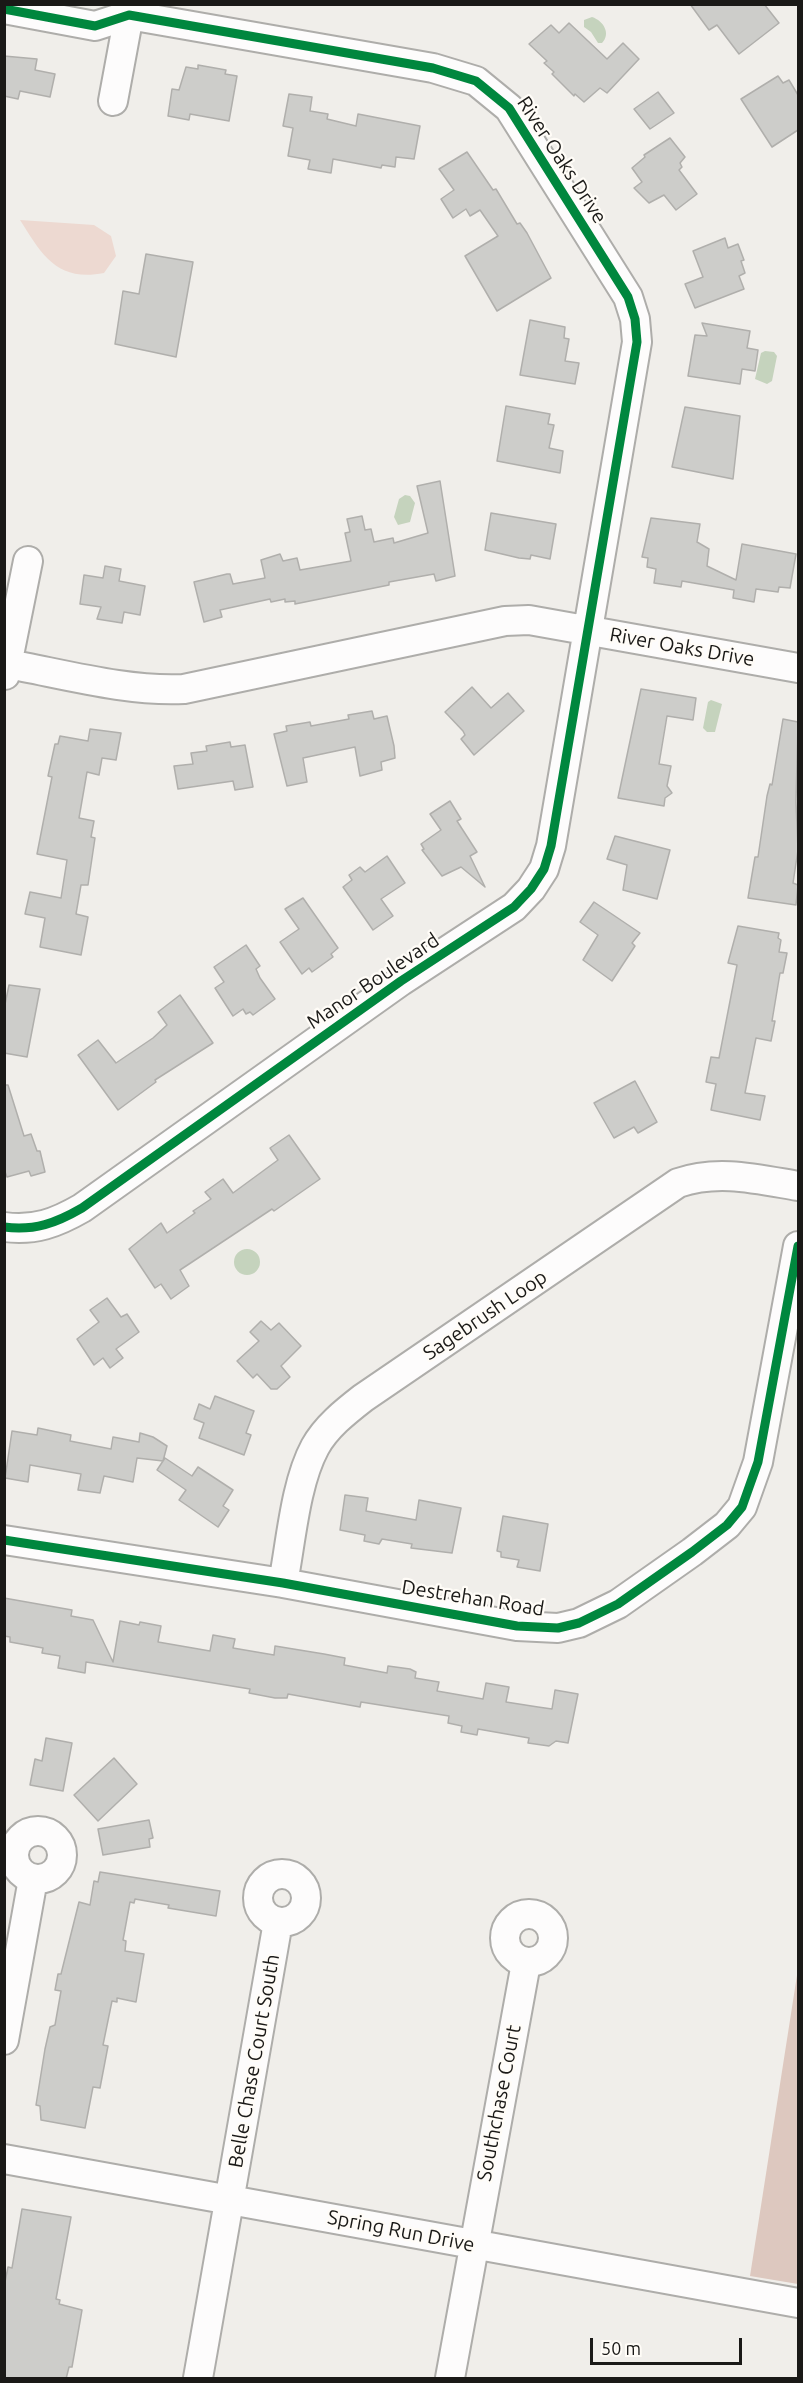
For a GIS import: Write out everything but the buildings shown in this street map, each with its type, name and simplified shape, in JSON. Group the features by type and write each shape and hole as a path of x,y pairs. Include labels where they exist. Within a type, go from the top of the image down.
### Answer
{"street":[{"name":"River Oaks Drive","path":"4,9 95,26 126,8 455,73 476,81 509,108 628,297 637,330 634,366 588,629 798,668"},
{"path":"113,101 126,8"},
{"path":"28,561 6,662 130,686 164,690 184,689 505,621 529,620 588,629"},
{"name":"Manor Boulevard","path":"4,1227 24,1230 54,1224 82,1208 401,981 514,908 531,890 544,869 588,629"},
{"name":"Sagebrush Loop","path":"283,1583 300,1494 314,1448 328,1428 363,1398 678,1184 698,1176 718,1175 798,1186"},
{"name":"Destrehan Road","path":"4,1540 283,1583 537,1629 579,1623 618,1604 727,1526 742,1507 758,1462 798,1246"},
{"path":"4,2040 33,1879"},
{"name":"Belle Chase Court South","path":"198,2379 278,1922"},
{"name":"Southchase Court","path":"450,2379 526,1963"},
{"name":"Spring Run Drive","path":"4,2159 798,2303"}],"shaded area":[{"path":"592,17 600,21 605,28 606,36 602,43 598,43 591,32 584,27 584,20"},
{"path":"20,220 94,225 111,236 116,256 104,273 88,275 63,269 44,255"},
{"path":"774,352 777,356 772,381 767,384 755,379 761,353"},
{"path":"405,495 410,496 415,503 410,522 398,525 394,517 399,499"},
{"path":"711,700 722,704 715,732 707,732 703,728 708,702"},
{"path":"247,1249 256,1253 260,1262 256,1271 247,1275 238,1271 234,1262 238,1253"},
{"path":"798,1969 798,2284 750,2276"}],"cycle path":[{"path":"4,9 95,26 129,15 433,68 476,81 509,108 628,297 635,319 637,342 551,846 544,869 531,889 514,907 401,981 82,1208 45,1225 26,1228 4,1227"},
{"path":"4,1540 283,1583 517,1626 558,1628 579,1623 618,1604 692,1552 727,1525 742,1507 758,1462 798,1246"}]}
